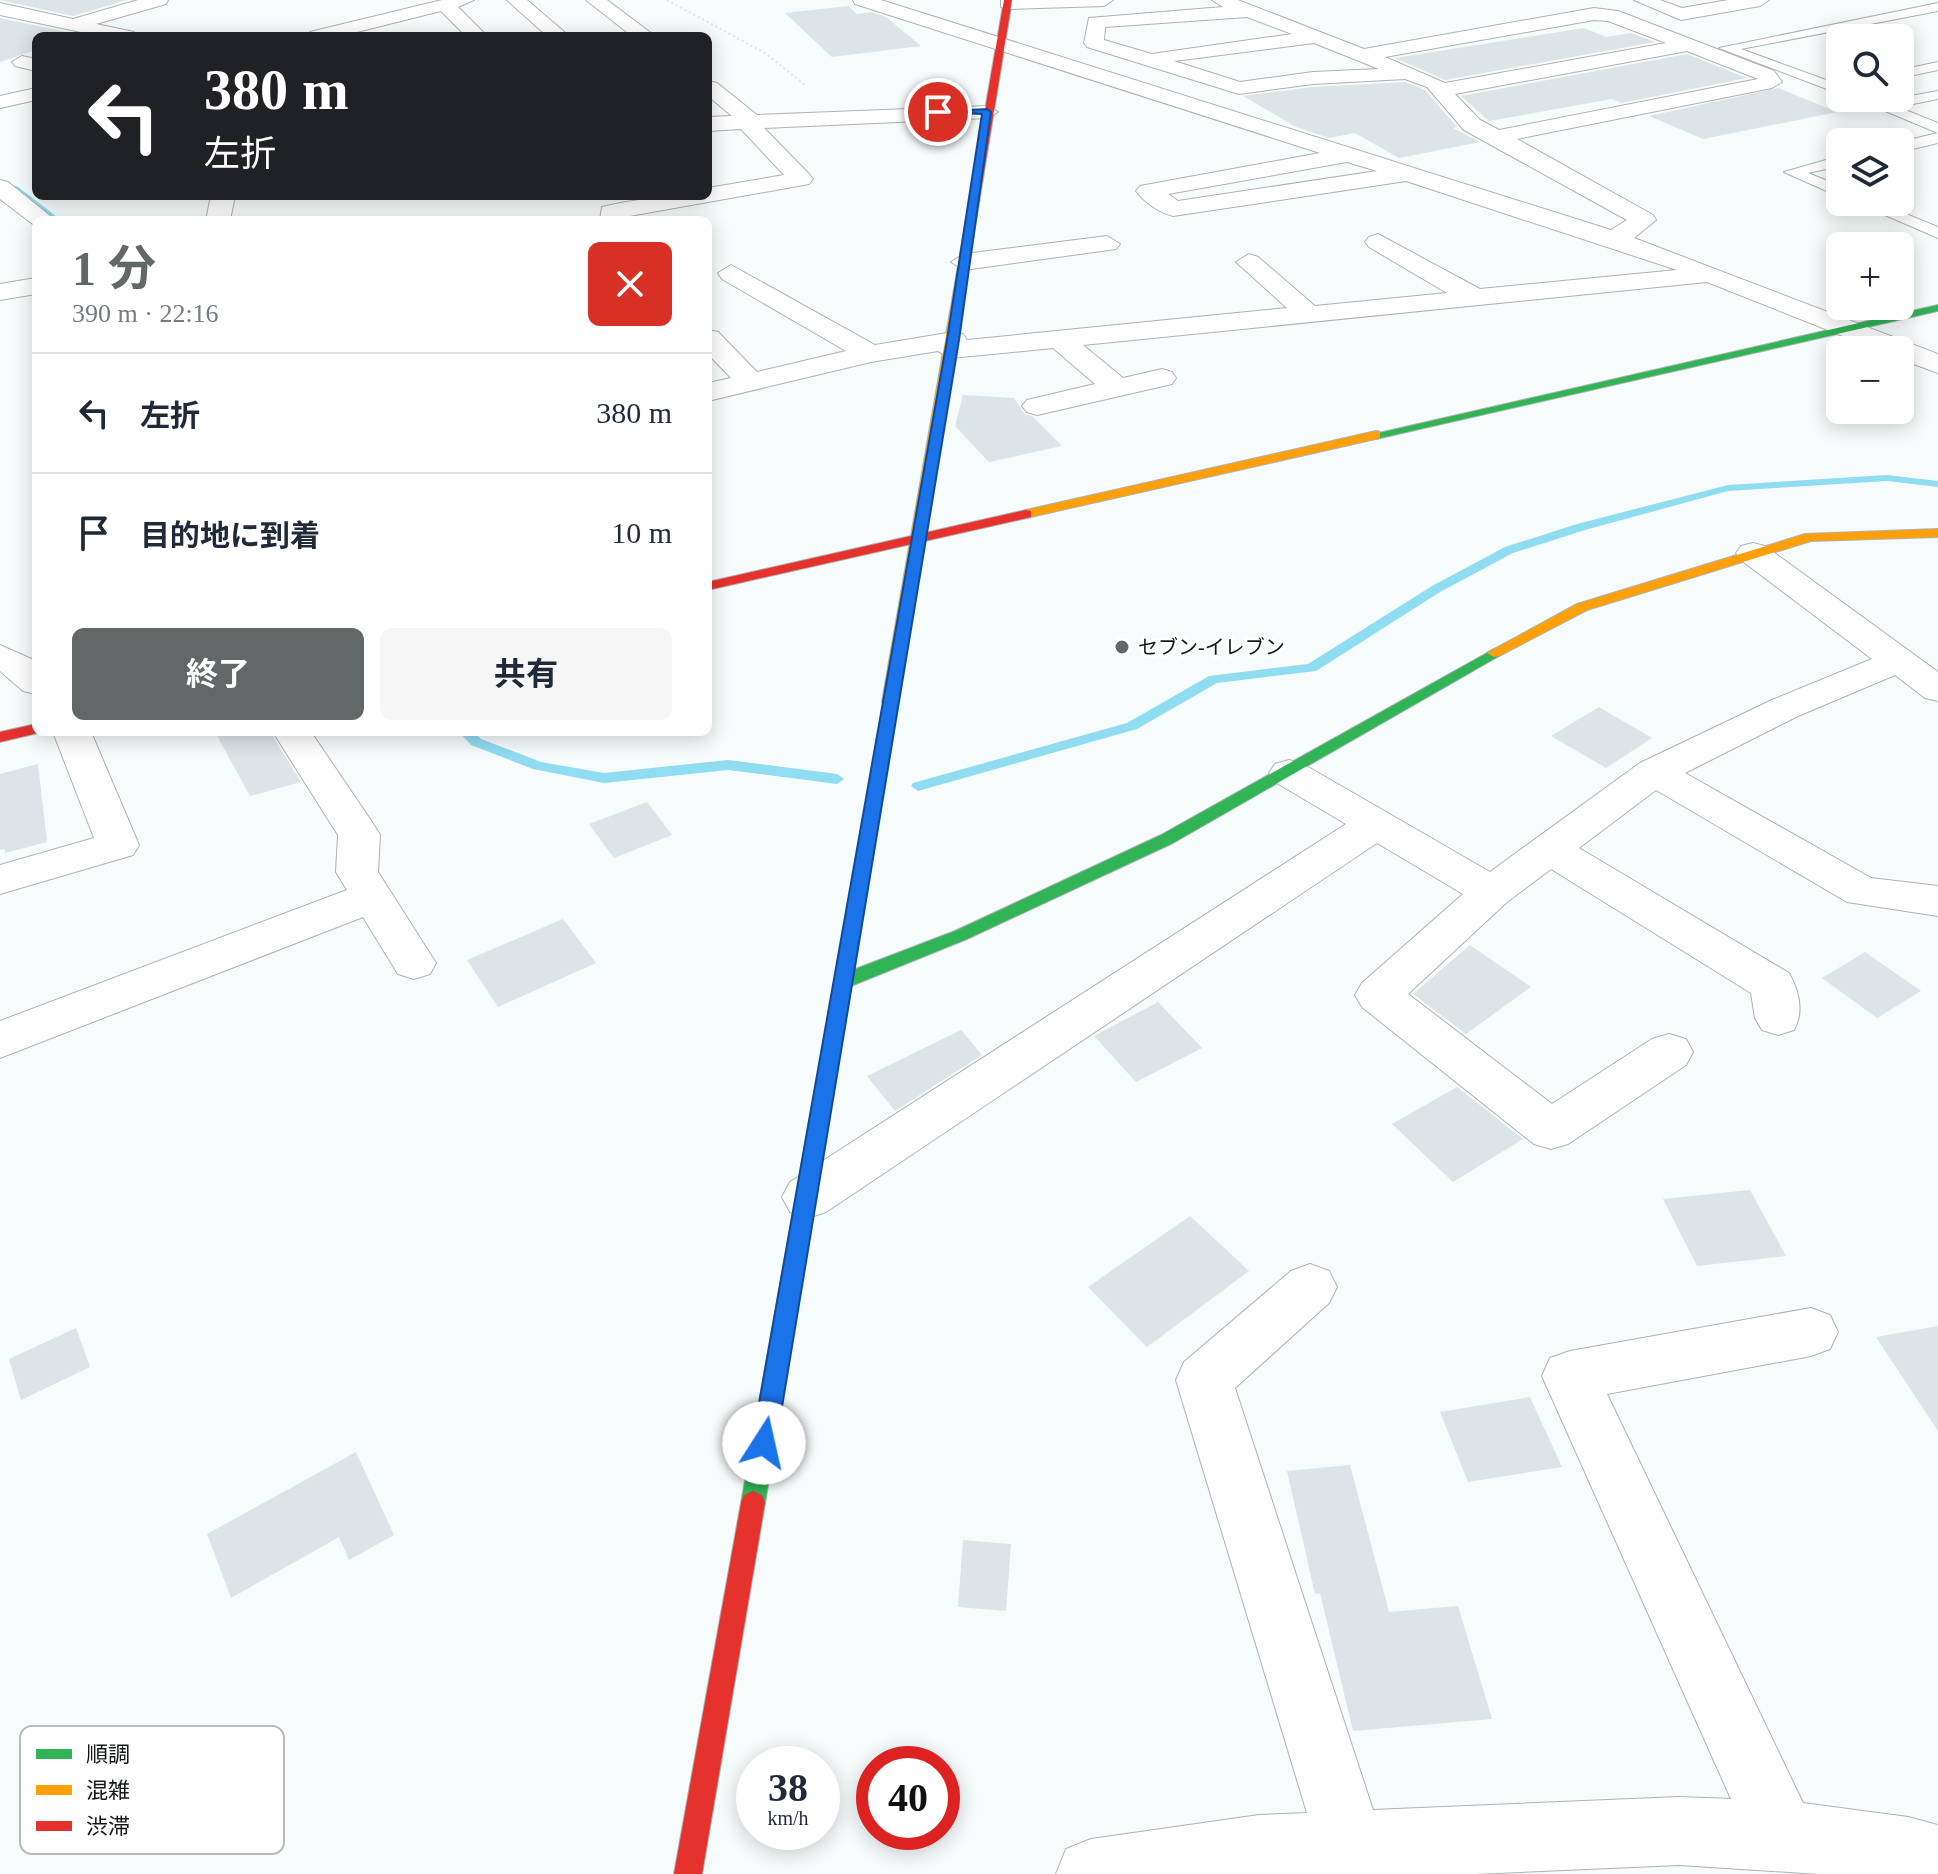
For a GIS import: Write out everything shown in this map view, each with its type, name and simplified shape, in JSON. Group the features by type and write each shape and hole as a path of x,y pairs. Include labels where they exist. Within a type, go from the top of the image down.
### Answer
{"street":[{"path":"74,24 159,0"},
{"path":"334,32 465,0"},
{"path":"516,0 554,32"},
{"path":"595,0 639,32"},
{"path":"862,0 1401,175 1615,239 1715,274 1938,364"},
{"path":"688,1874 845,981 952,345 987,112 1008,1 1044,5 1104,0"},
{"path":"1221,0 1434,83 1472,125 1644,220 1615,239"},
{"path":"1643,0 1681,14 1760,0"},
{"path":"445,5 473,32"},
{"path":"0,9 109,32"},
{"path":"1247,11 1096,22 1094,43 1239,88 1313,78 1406,73"},
{"path":"1362,55 1594,14 1611,15 1767,75 1772,82 1496,137"},
{"path":"1145,59 1318,37"},
{"path":"1442,90 1689,45"},
{"path":"712,89 749,122 801,179 712,195"},
{"path":"712,124 987,112"},
{"path":"1342,156 1148,191 1173,209 1401,175"},
{"path":"0,177 24,174"},
{"path":"0,187 22,213"},
{"path":"612,216 611,212 682,200"},
{"path":"1378,242 1474,297"},
{"path":"964,262 1107,244"},
{"path":"1249,262 1309,314"},
{"path":"731,273 871,354"},
{"path":"712,391 871,354 952,345 1059,339 1715,274"},
{"path":"0,292 32,287"},
{"path":"712,585 917,542 1003,518 1938,308"},
{"path":"1059,339 1117,388"},
{"path":"712,342 751,382"},
{"path":"1037,406 1162,378"},
{"path":"845,981 961,935 1167,839 1289,773 1517,640 1582,607 1810,537 1938,533"},
{"path":"1753,553 1938,690"},
{"path":"14,653 32,678"},
{"path":"1669,1052 1551,1130 1378,995 1492,892 1654,772 1785,708 1898,661"},
{"path":"0,737 32,730"},
{"path":"0,880 118,845 74,736"},
{"path":"295,736 359,835 357,872 414,963"},
{"path":"1654,772 1862,892 1938,901"},
{"path":"1289,773 1492,892"},
{"path":"808,1197 1376,824"},
{"path":"1550,850 1773,985 1778,1018"},
{"path":"0,1040 372,897"},
{"path":"1310,1287 1204,1380 1351,1846"},
{"path":"1782,1835 1570,1376 1811,1332"},
{"path":"1091,1874 1259,1849 1679,1831 1782,1835 1908,1851 1938,1860"}],"lane":[{"path":"1826,85 1726,48 1938,7"},
{"path":"1753,59 1826,45"},
{"path":"1914,100 1938,95"},
{"path":"1897,112 1938,128"},
{"path":"1914,144 1938,138"},
{"path":"1826,164 1792,172 1826,186"},
{"path":"1896,216 1938,233"},
{"path":"1917,225 1938,219"}],"path":[{"path":"667,0 765,53 797,78 836,118"}],"building":[{"path":"0,0 127,0 73,16"},
{"path":"848,6 857,14 871,12 886,17 921,46 832,57 785,13"},
{"path":"0,18 68,32 32,32 32,51 0,62"},
{"path":"1584,28 1606,37 1631,33 1655,42 1445,80 1395,58"},
{"path":"1687,54 1747,78 1621,103 1612,99 1489,121 1461,96"},
{"path":"1405,82 1425,90 1457,127 1453,128 1480,142 1399,158 1355,133 1329,138 1296,127 1243,96 1313,87"},
{"path":"1778,88 1826,108 1826,112 1837,112 1703,139 1649,116"},
{"path":"963,395 1014,398 1025,414 1033,417 1062,446 989,462 955,426"},
{"path":"1599,707 1652,738 1606,768 1551,736"},
{"path":"217,736 272,736 301,782 250,796"},
{"path":"38,764 47,842 5,853 5,849 0,850 0,774"},
{"path":"647,802 672,835 614,858 589,824"},
{"path":"563,919 596,963 498,1007 467,960"},
{"path":"1470,945 1531,987 1466,1034 1413,994"},
{"path":"1865,952 1921,991 1877,1018 1822,978"},
{"path":"1158,1002 1202,1048 1136,1082 1094,1036"},
{"path":"961,1030 982,1055 895,1111 867,1076"},
{"path":"1457,1087 1523,1139 1453,1182 1392,1124"},
{"path":"1750,1190 1786,1256 1697,1266 1663,1199"},
{"path":"1190,1216 1249,1271 1147,1347 1088,1287"},
{"path":"1938,1326 1938,1431 1876,1337"},
{"path":"76,1328 90,1367 21,1400 9,1359"},
{"path":"1530,1397 1562,1467 1468,1482 1440,1412"},
{"path":"356,1452 394,1535 349,1560 339,1537 231,1598 207,1534"},
{"path":"1350,1465 1389,1612 1458,1606 1492,1719 1353,1731 1320,1593 1315,1594 1287,1471"},
{"path":"963,1540 1011,1544 1006,1611 958,1607"}],"waterway":[{"path":"14,188 52,216"},
{"path":"918,786 1132,726 1214,679 1311,668 1436,589 1509,550 1581,527 1728,488 1887,478 1938,484"},
{"path":"470,736 476,742 538,766 604,778 728,765 837,779"}],"traffic: fast":[{"path":"1376,435 1938,308"},
{"path":"845,981 961,935 1167,839 1494,653"},
{"path":"753,1503 890,702"}],"traffic: slow":[{"path":"890,702 973,209"},
{"path":"1026,514 1376,435"},
{"path":"1494,653 1582,607 1810,537 1938,533"}],"traffic: jam":[{"path":"973,209 1008,0"},
{"path":"712,585 1026,514"},
{"path":"0,737 32,730"},
{"path":"688,1874 753,1503"}],"place":[{"name":"セブン-イレブン","path":"1122,647"}],"route":[{"path":"764,1443 953,340 987,112 938,112"}]}
